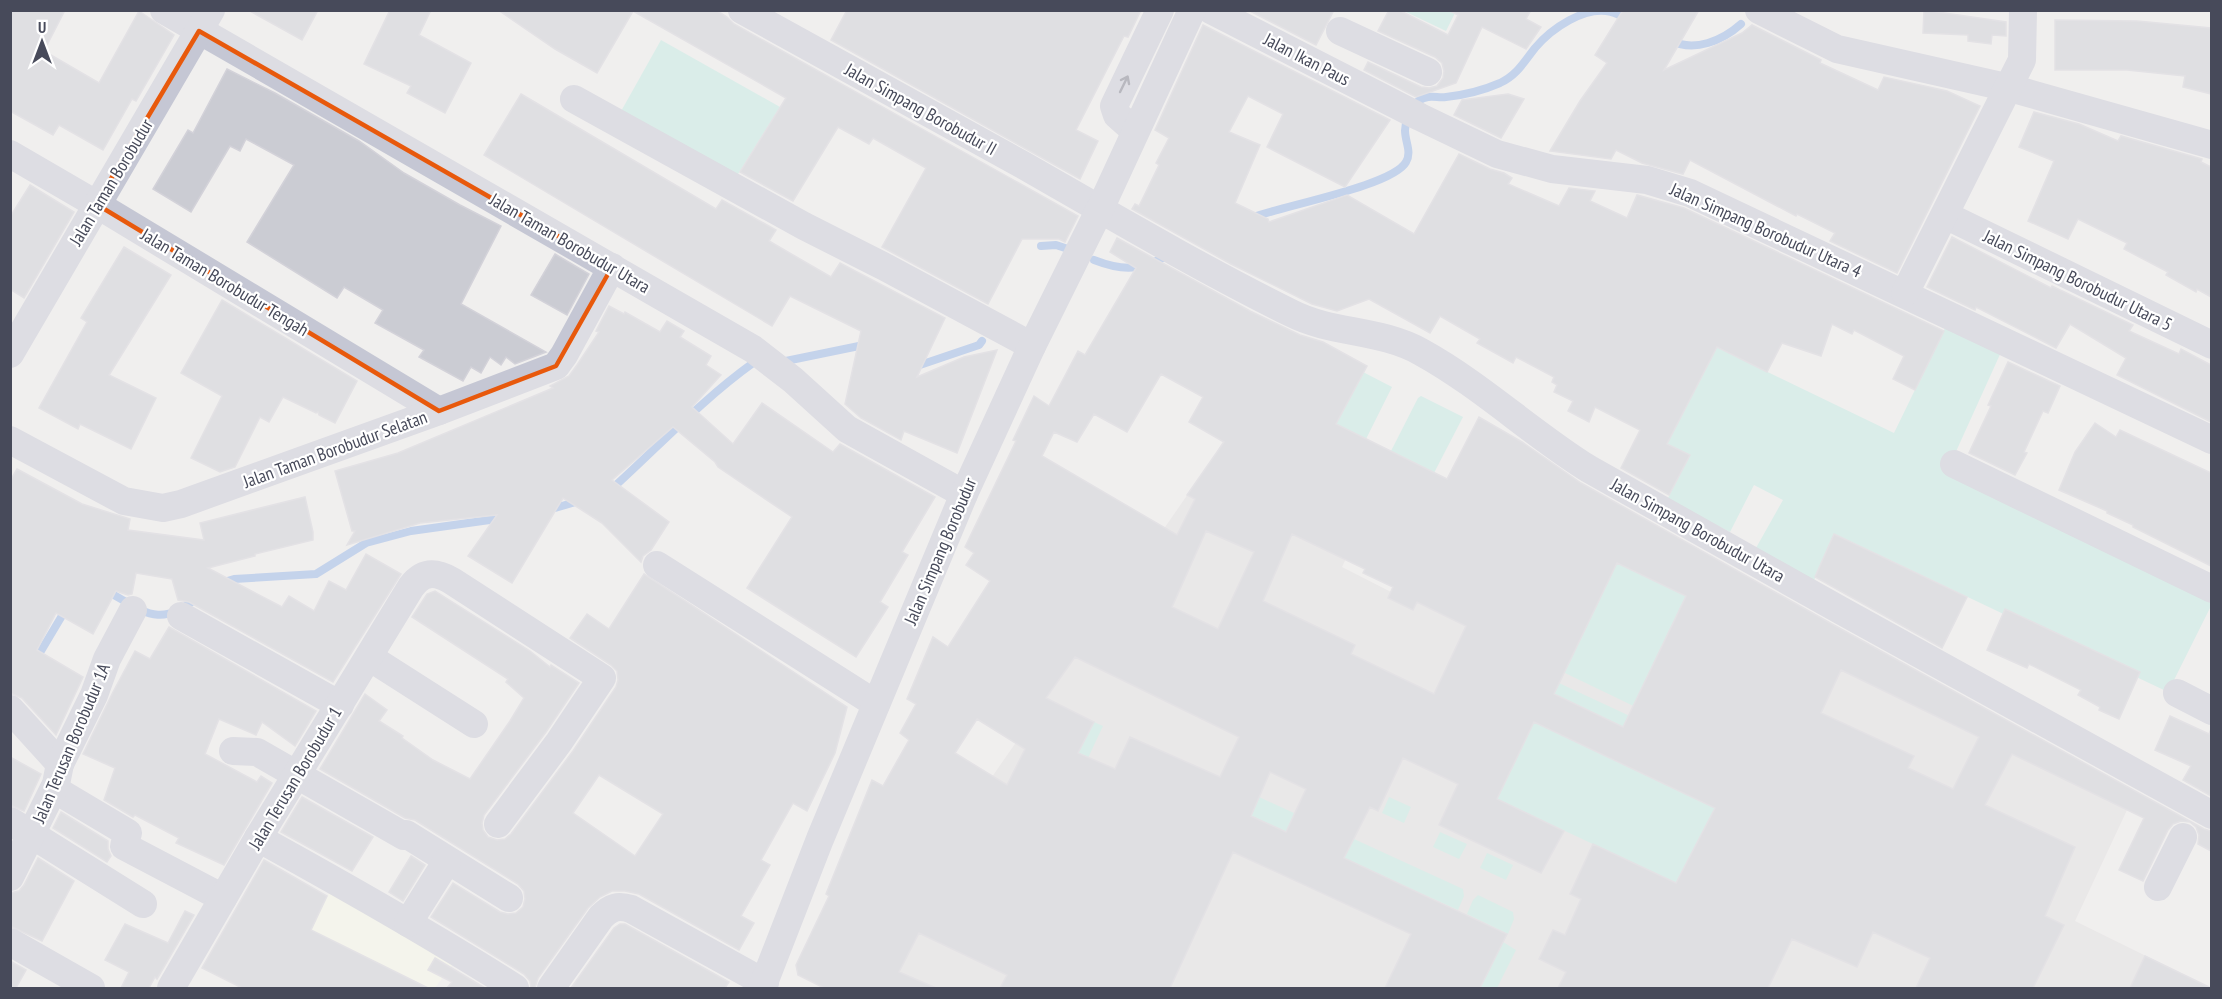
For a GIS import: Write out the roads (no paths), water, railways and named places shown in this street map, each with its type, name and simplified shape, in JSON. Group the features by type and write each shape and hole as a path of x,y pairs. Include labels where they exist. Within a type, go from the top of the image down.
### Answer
{"street":[{"name":"Jalan Taman Borobudur Utara","path":"164,10 205,21 612,267 753,349 793,380 847,429 963,494"},
{"name":"Jalan Simpang Borobudur II","path":"742,10 1175,251"},
{"path":"1135,131 1117,115 1114,106 1161,10"},
{"name":"Jalan Simpang Borobudur","path":"770,985 820,838 963,494 1032,346 1100,209 1192,10"},
{"name":"Jalan Ikan Paus","path":"1211,10 1412,113"},
{"path":"1905,293 2010,88 2022,60 2023,10"},
{"path":"1760,11 1838,49 2010,88 2211,145"},
{"name":"Jalan Taman Borobudur","path":"10,354 205,21"},
{"path":"1323,67 1345,21 1428,72"},
{"path":"574,99 804,226 1032,346"},
{"name":"Jalan Simpang Borobudur Utara 4","path":"1412,113 1497,154 1523,162 1552,169 1636,178 1680,189 1905,293 2083,381 2211,440"},
{"name":"Jalan Taman Borobudur Tengah","path":"10,154 439,411"},
{"name":"Jalan Simpang Borobudur Utara 5","path":"1945,214 2211,345"},
{"name":"Jalan Simpang Borobudur Utara","path":"1175,251 1293,315 1333,327 1374,334 1419,351 1463,379 1559,451 1588,469 1850,616 2196,818"},
{"name":"Jalan Taman Borobudur Selatan","path":"10,440 124,501 163,508 181,504 439,411 556,366 612,267"},
{"path":"1954,464 2211,589"},
{"path":"657,565 876,704"},
{"name":"Jalan Terusan Borobudur 1","path":"171,988 258,838 411,587 417,579 426,574 441,575 452,581 602,678 559,742 498,824"},
{"name":"Jalan Terusan Borobudur 1A","path":"10,878 21,827 57,776 94,695 107,659 133,610"},
{"path":"181,616 340,705"},
{"path":"369,657 474,724"},
{"path":"2177,693 2211,711"},
{"path":"10,709 57,776 128,832 124,846 223,898"},
{"path":"232,751 257,752 404,836 406,834 508,898"},
{"path":"2158,887 2196,818"},
{"path":"21,827 143,904"},
{"path":"258,838 408,923 515,988"},
{"path":"408,923 447,861"},
{"path":"551,988 601,917 608,910 619,906 631,909 770,985"},
{"path":"10,942 91,988"}],"waterway":[{"path":"1413,107 1421,99 1467,94 1506,80 1516,72 1550,33 1580,15 1590,12 1611,12 1628,20"},
{"path":"1671,41 1689,45 1708,43 1717,40 1741,24"},
{"path":"1251,218 1335,195 1397,171 1408,157 1405,130 1408,118"},
{"path":"1041,246 1056,245 1068,249"},
{"path":"1094,260 1132,268 1149,264 1169,255"},
{"path":"914,367 979,345 982,341"},
{"path":"781,362 859,346 866,349"},
{"path":"610,488 615,486 717,392 753,363 757,363"},
{"path":"548,510 579,501"},
{"path":"224,582 234,579 316,574 366,543 411,531 504,518"},
{"path":"105,590 141,610 162,615 172,613 198,597"},
{"path":"35,661 66,609"}]}
